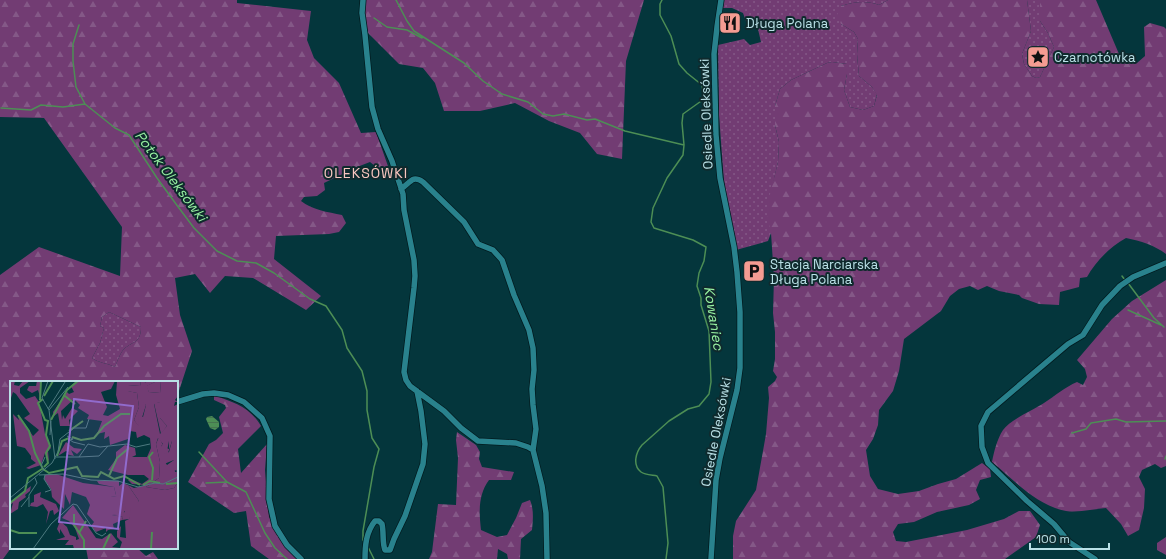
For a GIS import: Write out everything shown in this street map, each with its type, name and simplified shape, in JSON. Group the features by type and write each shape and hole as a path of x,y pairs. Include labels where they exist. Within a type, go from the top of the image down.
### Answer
{"street":[{"path":"363,0 362,13 372,107 378,129 403,194 404,210 412,244 415,276 404,372 406,380 410,386 444,411 461,428 478,441 516,443 533,450"},
{"name":"Osiedle Oleksówki","path":"711,559 716,480 737,390 740,368 740,312 737,272 734,245 720,178 716,135 714,54 721,0"},
{"path":"401,189 413,179 424,182 464,222 478,244 493,250 502,260 514,295 529,330 533,348 534,370 532,389 536,428 533,450 542,486 546,513 547,559"},
{"path":"1095,559 1069,542 1054,524 1027,501 988,463 982,447 981,426 988,412 1068,344 1083,335 1102,305 1120,286 1132,277 1166,263"},
{"path":"365,559 366,545 372,526 375,522 379,521 382,524 385,550 390,550 405,516 423,464 425,444 417,391"},
{"path":"178,402 203,394 214,393 228,395 244,402 262,418 270,436 269,499 274,526 287,545 300,559"}],"green space":[{"path":"0,0 237,0 237,3 311,11 307,40 314,58 339,83 361,133 376,132 389,169 380,170 370,162 324,183 325,190 317,196 304,197 301,201 310,207 342,215 346,223 339,232 329,234 276,236 274,259 321,296 306,310 253,278 225,276 210,293 195,274 175,278 180,315 192,351 178,394 178,381 10,381 10,549 3,559 0,559 0,275 39,247 120,276 122,227 44,118 0,117","holes":["109,312 141,327 141,332 138,339 124,349 115,367 92,358 100,343 104,328 100,326 102,317"]},
{"path":"366,0 644,0 626,61 622,159 597,154 580,133 549,121 515,103 480,111 444,111 435,83 423,68 399,64 368,33 364,13"},
{"path":"724,0 888,0 879,5 869,2 860,2 841,6 841,24 854,32 858,39 857,54 859,76 872,87 877,94 874,106 863,110 850,107 844,90 847,64 832,62 827,63 791,80 780,89 775,106 775,125 779,142 778,162 774,179 771,233 768,241 736,250 724,182 719,115 718,45 744,39 750,45 761,42 757,25 748,27 743,13 732,8 723,8"},
{"path":"888,0 1027,0 1031,31 1022,54 1024,64 1032,76 1036,78 1040,77 1054,47 1048,33 1040,21 1040,0 1096,0 1119,54 1137,63 1145,56 1144,27 1150,23 1164,27 1166,29 1166,254 1157,248 1137,240 1126,238 1104,255 1087,277 1080,278 1079,287 1060,292 1059,305 1039,304 1022,298 1019,295 999,291 987,286 978,290 970,286 959,289 950,296 941,311 904,339 899,371 893,391 879,410 878,425 873,439 866,450 870,476 878,489 898,494 919,491 956,479 982,463 990,469 991,477 980,480 976,490 980,499 969,505 937,512 914,522 898,524 893,532 896,541 906,542 967,530 1004,519 1019,511 1030,511 1040,525 1036,537 1005,559 733,559 733,536 736,521 756,490 766,434 769,398 768,387 777,377 773,371 775,359 773,313 774,278 771,233 766,210 778,162 779,142 775,125 775,106 780,89 791,80 832,62 847,64 844,90 850,107 863,110 874,106 877,95 872,87 859,76 857,54 858,39 854,32 841,24 837,15 841,6 851,3 869,2 879,5"},
{"path":"1027,0 1040,0 1040,21 1048,33 1054,47 1040,77 1036,78 1032,76 1024,64 1022,54 1031,31"},
{"path":"1166,280 1166,466 1161,468 1155,464 1142,470 1139,477 1145,489 1144,508 1139,530 1128,536 1121,524 1106,508 1076,512 1066,511 1045,504 1026,491 992,462 999,437 1006,426 1073,384 1077,382 1083,385 1087,377 1085,369 1077,360 1112,319 1132,301"},
{"path":"109,312 141,327 140,336 136,341 124,349 115,367 92,358 100,343 104,328 100,326 102,317"},
{"path":"214,395 240,406 251,414 261,426 238,449 241,473 267,444 265,470 269,517 291,553 304,559 269,559 251,546 246,511 234,513 188,482 209,444 223,433 219,417 226,408 225,405 214,400"},
{"path":"457,432 476,445 480,452 479,459 482,467 514,472 511,480 489,480 485,486 480,504 481,530 497,537 507,535 522,503 530,500 533,511 532,530 521,539 520,559 508,559 507,554 498,549 497,559 429,559 432,552 438,504 456,505 458,458 456,440"},
{"path":"1166,537 1166,555 1157,550 1157,543"},
{"path":"86,549 138,549 146,556 153,552 158,559 88,559"}],"shaded area":[{"path":"212,416 219,422 219,427 215,430 210,428 206,419 207,417"}],"waterway":[{"path":"396,0 414,31 464,63 483,81 502,94 528,102 543,114 553,116 564,114 587,120 595,119 625,131 684,145"},
{"name":"Kowaniec","path":"662,0 660,4 660,15 671,36 679,64 687,73 702,85 704,99 683,114 683,155 667,178 653,208 651,222 654,228 693,240 706,247 697,286 709,331 711,382 709,394 699,406 688,409 669,421 642,445 636,458 638,469 644,474 657,476 663,487 668,543 666,559"},
{"path":"374,18 387,27 407,30 422,38"},
{"name":"Potok Oleksówki","path":"79,25 73,44 73,61 76,87 85,104 115,128 129,135 157,178 194,228 217,251 237,261 256,263 274,273 310,299 326,306 342,330 347,348 362,371 367,391 367,410 372,438 379,449 374,467 363,531 364,542"},
{"path":"1,108 31,110 41,105 63,107 85,104"},
{"path":"1122,276 1125,280"},
{"path":"1128,283 1154,318 1164,327"},
{"path":"1128,310 1161,325"},
{"path":"1072,433 1086,429 1091,423 1116,419 1126,422 1166,421"},
{"path":"199,452 227,482 246,492 265,533 275,548 287,559"},
{"path":"206,483 227,482"},
{"name":"Potok Oleksówki","path":"368,547 374,559"},
{"path":"33,559 43,549"}],"place":[{"name":"Długa Polana","path":"730,23"},
{"name":"Czarnotówka","path":"1038,57"},
{"name":"Stacja Narciarska Długa Polana","path":"754,271"}],"district":[{"name":"OLEKSÓWKI","path":"366,173"}]}
